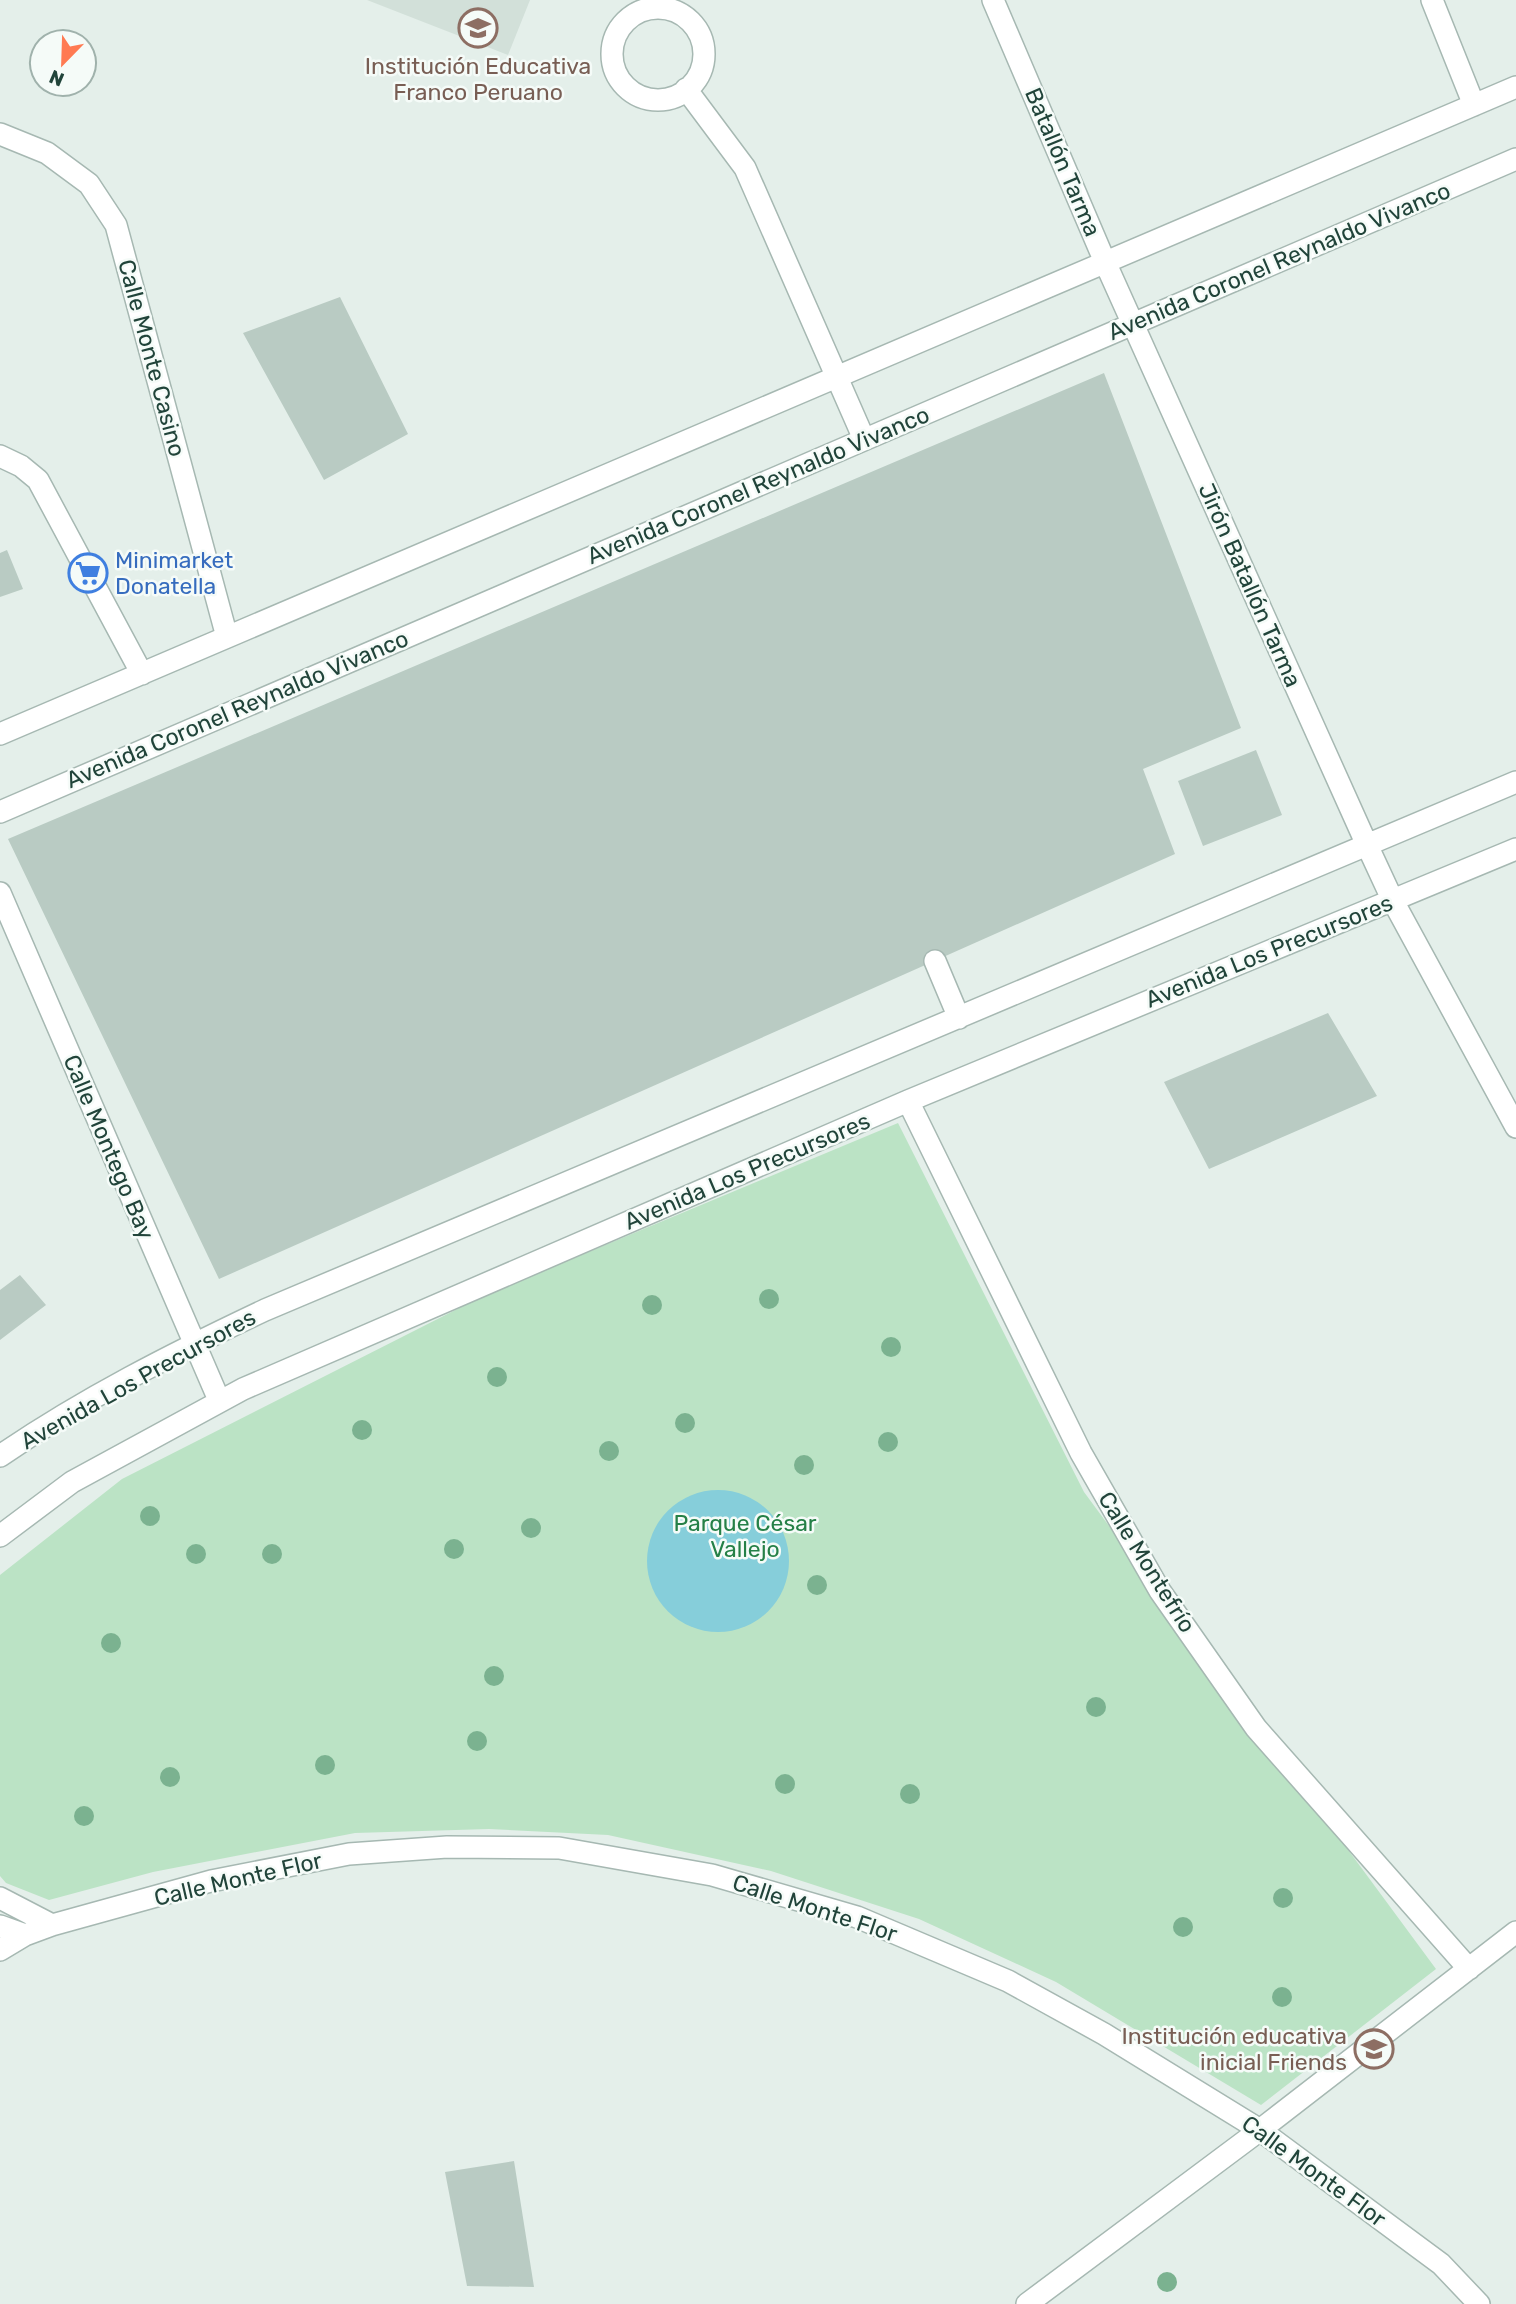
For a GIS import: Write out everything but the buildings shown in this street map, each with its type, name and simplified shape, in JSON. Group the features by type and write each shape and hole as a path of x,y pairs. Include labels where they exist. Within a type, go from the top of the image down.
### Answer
{"street":[{"name":"Batallón Tarma","path":"993,0 1133,324"},
{"path":"1432,0 1474,105"},
{"path":"678,6 692,22 705,50 704,65 698,79 674,98 659,101 630,92 612,67 614,36 623,23 635,13 678,6"},
{"path":"0,734 1516,87"},
{"path":"686,89 745,168 864,439"},
{"name":"Calle Monte Casino","path":"0,134 47,153 89,184 116,225 228,637"},
{"name":"Avenida Coronel Reynaldo Vivanco","path":"0,812 1516,159"},
{"name":"Jirón Batallón Tarma","path":"1133,324 1367,845"},
{"path":"0,456 21,466 38,480 142,674"},
{"name":"Avenida Los Precursores","path":"0,1456 47,1424 194,1343 265,1310 1516,782"},
{"path":"1367,845 1393,901 1516,1127"},
{"name":"Avenida Los Precursores","path":"0,1536 72,1482 219,1401 348,1342 908,1101 1516,849"},
{"name":"Calle Montego Bay","path":"0,893 219,1401"},
{"path":"935,961 959,1018"},
{"name":"Calle Montefrío","path":"908,1101 1081,1453 1160,1591 1256,1728 1469,1969"},
{"name":"Calle Monte Flor","path":"25,1935 211,1881 349,1854 447,1847 559,1848 712,1874 857,1917 1008,1980 1104,2034 1260,2130 1441,2264 1479,2304"},
{"path":"0,1898 52,1925"},
{"path":"0,1926 25,1935"},
{"path":"1027,2304 1260,2130 1516,1932"},
{"path":"0,1950 25,1935"}],"shaded area":[{"name":"Institución Educativa Franco Peruano","path":"367,0 530,0 508,55"}],"green space":[{"name":"Parque César Vallejo","path":"898,1123 1084,1492 1436,1969 1261,2105 1056,1982 919,1919 771,1871 608,1835 489,1829 355,1833 153,1872 49,1900 6,1883 0,1876 0,1575 122,1479 483,1296"}],"water":[{"path":"718,1490 745,1496 768,1511 783,1534 789,1561 783,1588 768,1611 745,1626 718,1632 691,1626 668,1611 653,1588 647,1561 653,1534 668,1511 691,1496"}],"place":[{"name":"Institución Educativa Franco Peruano","path":"478,28"},
{"name":"Minimarket Donatella","path":"88,573"},
{"name":"Institución educativa inicial Friends","path":"1374,2049"}]}
